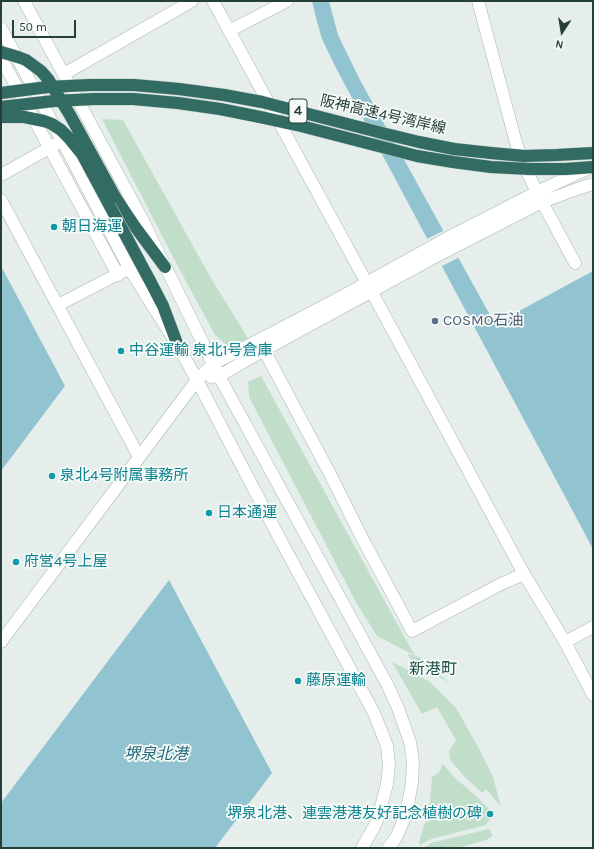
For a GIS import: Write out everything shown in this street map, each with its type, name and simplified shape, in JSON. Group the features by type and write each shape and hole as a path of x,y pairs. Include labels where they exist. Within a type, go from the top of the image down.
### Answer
{"highway":[{"path":"1,52 26,60 41,71 48,79 70,115 115,197 165,266"},
{"name":"阪神高速4号湾岸線","path":"1,93 48,87 90,85 134,85 179,89 262,102 393,136 454,149 524,156 593,153"},
{"name":"阪神高速4号湾岸線","path":"1,108 54,101 94,99 133,99 178,103 260,117 410,154 453,162 491,167 530,169 593,167"},
{"path":"1,117 24,117 52,124 61,130 82,154 163,306 178,346"}],"street":[{"path":"24,1 140,215 219,376 387,684 398,708 410,742 413,762 412,782 404,818 396,838 388,848"},
{"path":"64,74 192,1"},
{"path":"213,1 524,574 565,642 593,695"},
{"path":"229,31 287,1"},
{"path":"478,1 522,162 539,197 575,263"},
{"path":"1,28 129,268 178,346 197,380 280,539 374,713 387,746 389,765 387,784 379,815 362,848"},
{"path":"1,58 118,275"},
{"path":"1,175 62,140"},
{"path":"197,380 219,376 369,288 539,197 578,173 593,167"},
{"path":"539,197 593,184"},
{"path":"1,200 139,457"},
{"path":"58,305 129,268"},
{"path":"1,642 197,380 213,364 369,288"},
{"path":"264,350 412,631 503,583 524,574"},
{"path":"565,642 593,627"},
{"path":"354,848 374,827"}],"green space":[{"path":"102,119 123,120 212,280 248,338 230,348 215,335"},
{"path":"261,376 415,656 419,657 449,683 413,662 407,654 414,655 377,636 357,604 249,397 248,382"},
{"path":"392,662 430,682 456,708 493,777 501,807 486,789 482,793 450,760 449,751 456,740 437,707 422,714"},
{"path":"443,764 453,776 490,810 493,815 486,825 431,839 420,845 419,843 422,832 429,813 432,777 439,772"},
{"path":"489,829 493,836 486,840 457,848 424,848 431,843"}],"water":[{"path":"312,1 329,1 338,35 360,80 495,324 593,271 593,549 336,68 322,39"},
{"path":"1,266 65,386 1,471"},
{"name":"堺泉北港","path":"169,580 272,773 215,848 1,848 1,803"}],"pier":[{"path":"445,230 460,257 440,267 425,240"}],"place":[{"name":"朝日海運","path":"54,227"},
{"name":"COSMO石油","path":"435,321"},
{"name":"中谷運輸 泉北1号倉庫","path":"121,351"},
{"name":"泉北4号附属事務所","path":"52,476"},
{"name":"日本通運","path":"209,513"},
{"name":"府営4号上屋","path":"16,562"},
{"name":"藤原運輸","path":"298,681"},
{"name":"堺泉北港、連雲港港友好記念植樹の碑","path":"490,814"}],"district":[{"name":"新港町","path":"433,669"}]}
